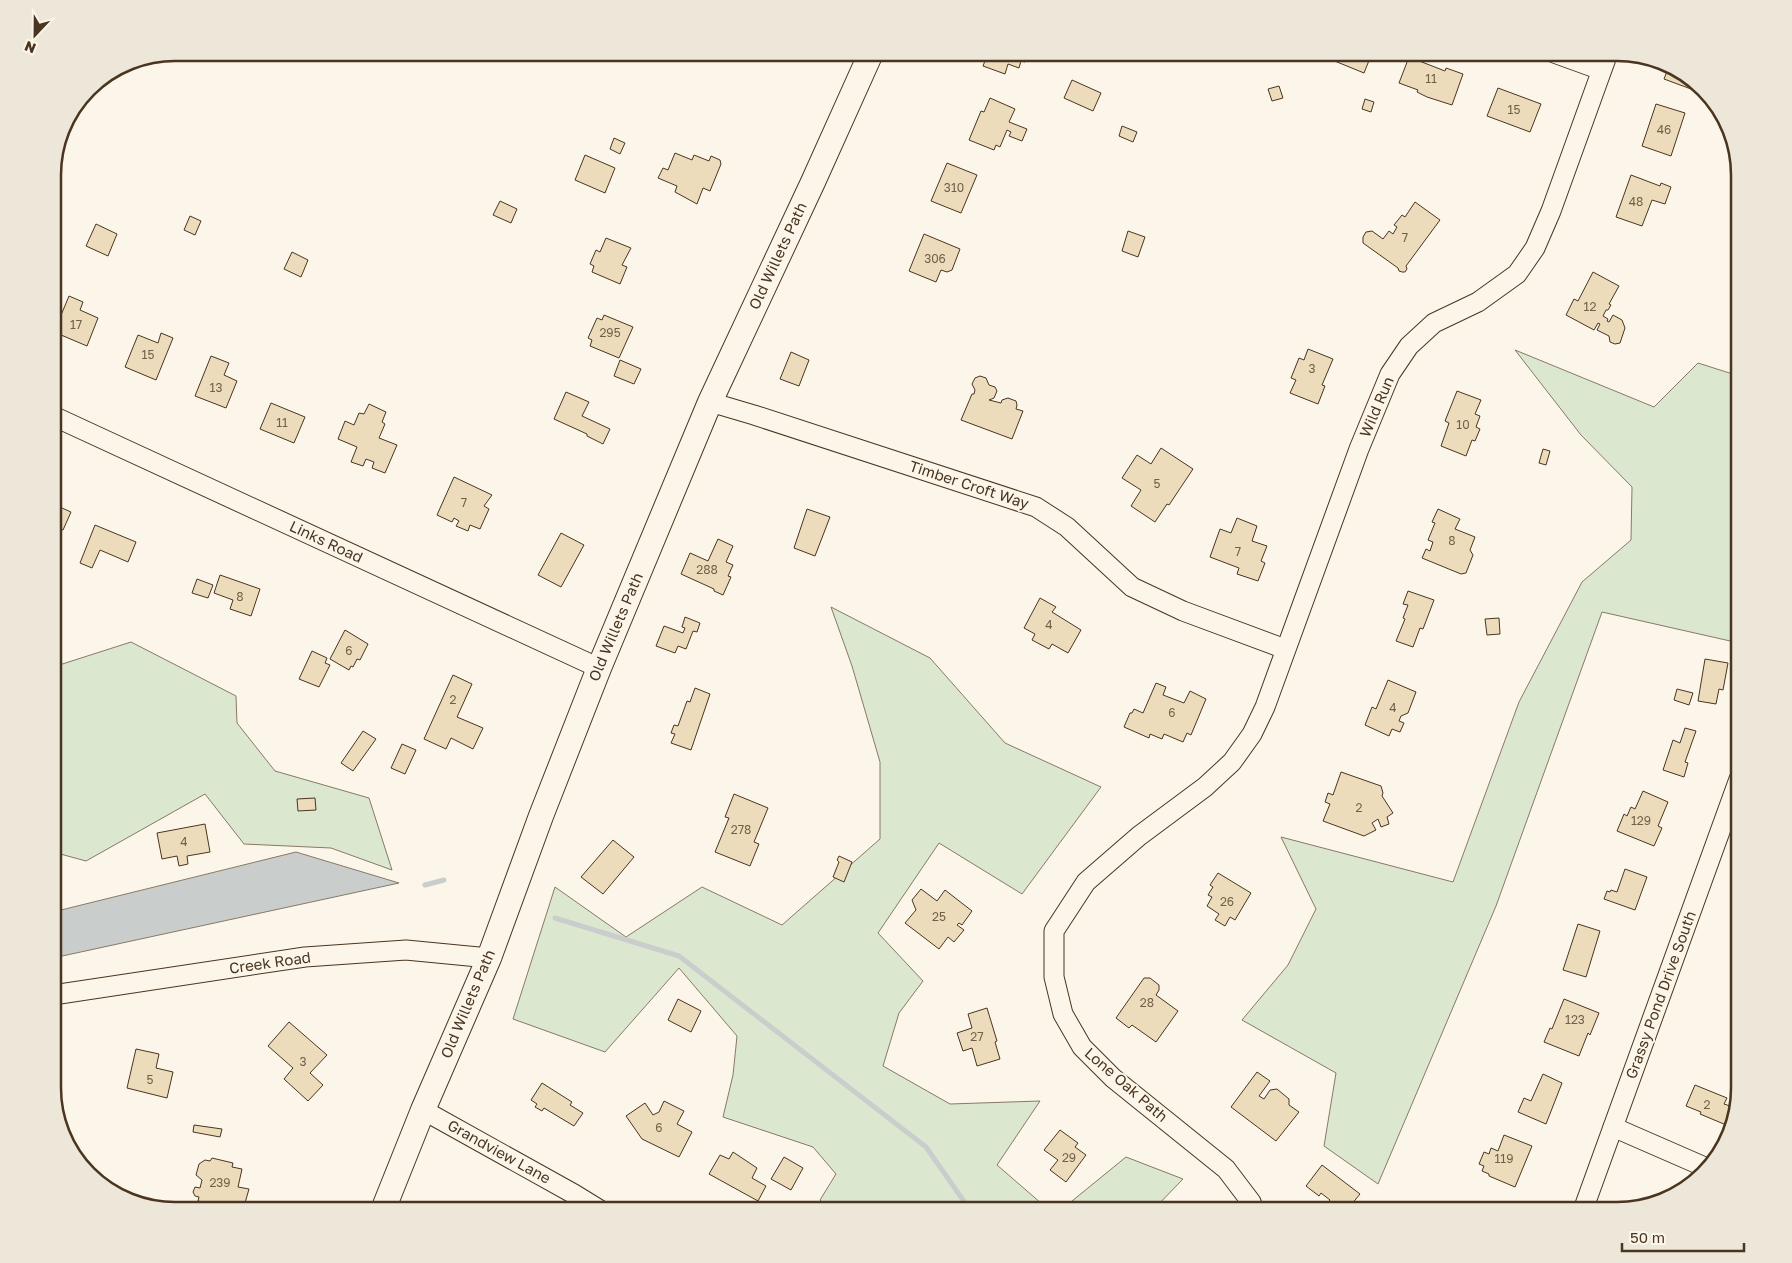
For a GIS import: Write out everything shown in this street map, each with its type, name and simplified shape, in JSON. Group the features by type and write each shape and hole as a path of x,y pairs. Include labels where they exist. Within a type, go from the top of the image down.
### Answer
{"main road":[{"name":"Old Willets Path","path":"386,1202 423,1110 489,958 540,816 598,668 710,402 867,61"}],"street":[{"path":"1578,61 1601,70"},
{"name":"Wild Run","path":"1205,788 1232,762 1252,734 1265,707 1359,449 1390,374 1409,346 1434,323 1478,302 1517,274 1531,254 1551,210 1604,61"},
{"name":"Timber Croft Way","path":"710,402 1036,507 1067,527 1132,587 1182,611 1285,649"},
{"name":"Links Road","path":"61,420 598,668"},
{"name":"Lone Oak Path","path":"1205,788 1139,836 1086,882 1054,931 1054,977 1063,1014 1082,1047 1113,1078 1226,1169 1251,1202"},
{"name":"Grassy Pond Drive South","path":"1586,1202 1731,806"},
{"name":"Creek Road","path":"61,994 305,957 406,950 489,958"},
{"name":"Grandview Lane","path":"423,1110 587,1202"},
{"path":"1613,1127 1700,1165"}],"green space":[{"path":"1515,350 1654,407 1698,363 1731,373 1731,641 1602,612 1496,906 1378,1184 1324,1146 1336,1073 1242,1020 1288,965 1316,909 1281,837 1453,882 1519,702 1582,582 1631,540 1632,487 1581,435"},
{"path":"831,607 930,658 1005,743 1101,787 1022,894 939,843 878,933 923,981 899,1013 883,1066 950,1104 1040,1101 997,1165 1040,1202 822,1202 820,1200 836,1174 813,1147 723,1117 733,1075 737,1036 679,968 605,1052 513,1019 555,887 626,937 702,887 782,925 880,839 880,762 852,666"},
{"path":"131,642 236,696 237,723 275,771 369,798 392,870 331,848 244,844 205,794 86,861 61,854 61,664"},
{"path":"1126,1157 1183,1179 1161,1202 1071,1202"}],"shaded area":[{"path":"296,852 399,883 61,956 61,910"}],"building":[{"path":"985,61 1021,61 1019,68 1008,64 1005,74 983,66"},
{"path":"1335,61 1369,61 1364,73"},
{"path":"1407,61 1419,61 1445,71 1446,68 1463,74 1452,105 1427,97 1417,92 1418,90 1399,83"},
{"path":"1666,73 1691,89 1664,79"},
{"path":"1072,80 1101,93 1093,111 1064,98"},
{"path":"1279,86 1283,98 1272,101 1268,89"},
{"path":"1498,88 1541,104 1530,132 1487,116"},
{"path":"990,98 1015,109 1009,122 1027,129 1022,141 1009,136 1011,132 1007,130 1000,147 996,145 994,150 969,140 981,111 984,112"},
{"path":"1365,99 1374,102 1371,112 1362,109"},
{"path":"1656,104 1685,113 1671,156 1642,146"},
{"path":"1122,126 1137,132 1133,142 1119,136"},
{"path":"614,138 625,143 620,154 610,149"},
{"path":"675,153 692,160 694,155 709,161 711,156 720,160 721,164 710,191 703,188 697,204 675,192 677,186 658,178 663,168 668,170"},
{"path":"585,155 615,168 605,193 575,180"},
{"path":"947,163 977,175 961,213 931,201"},
{"path":"1631,175 1660,186 1661,183 1671,187 1665,204 1652,200 1642,226 1616,217"},
{"path":"500,201 517,209 511,223 493,215"},
{"path":"1415,202 1440,220 1406,266 1405,272 1402,272 1363,243 1363,237 1366,232 1372,231 1383,239 1389,231 1393,234 1397,227 1394,225 1402,215 1405,217"},
{"path":"190,216 201,221 195,235 184,230"},
{"path":"96,224 117,234 108,256 86,246"},
{"path":"1128,231 1145,237 1138,257 1122,251"},
{"path":"924,234 960,249 952,270 947,272 941,270 936,282 909,271"},
{"path":"606,238 631,248 622,265 627,267 620,284 592,272 594,266 590,264 596,250 600,252"},
{"path":"292,252 308,260 301,277 284,269"},
{"path":"1593,272 1619,286 1609,304 1611,305 1603,316 1609,322 1613,315 1622,320 1625,328 1620,343 1610,342 1609,336 1597,330 1600,324 1598,323 1594,330 1566,315 1574,299 1578,301"},
{"path":"69,296 83,302 80,310 98,318 87,346 61,335 61,315"},
{"path":"604,315 633,327 619,358 590,346 592,340 588,338 597,318 602,320"},
{"path":"161,333 173,338 156,380 125,367 138,335 158,343"},
{"path":"1308,349 1333,359 1322,385 1325,386 1318,404 1290,393 1296,380 1291,378 1299,358 1304,360"},
{"path":"791,352 809,360 799,386 780,379"},
{"path":"211,356 229,363 224,375 237,381 226,408 195,396"},
{"path":"620,360 641,369 634,384 614,376"},
{"path":"980,376 986,378 989,385 995,387 997,391 994,398 989,400 1001,403 1002,400 1008,398 1016,401 1016,409 1023,411 1012,439 961,420 972,394 974,394 975,390 972,384 975,378"},
{"path":"1457,391 1481,400 1475,414 1480,416 1476,427 1480,429 1475,441 1472,440 1466,456 1441,446 1449,423 1445,421"},
{"path":"566,392 589,402 582,416 610,429 603,444 587,436 587,434 554,419"},
{"path":"271,403 305,417 294,443 260,429"},
{"path":"369,404 386,412 382,422 385,424 379,438 397,445 385,473 372,468 374,462 366,459 363,466 351,462 357,447 338,439 345,421 354,425 359,413 364,414"},
{"path":"1161,448 1193,469 1155,522 1131,506 1141,490 1122,478 1137,455 1151,464"},
{"path":"1543,449 1550,451 1546,465 1539,463"},
{"path":"454,477 492,495 484,506 489,509 480,529 470,525 468,531 456,526 459,521 454,518 452,522 437,515"},
{"path":"61,508 71,512 63,530 61,529"},
{"path":"807,509 830,517 815,556 794,548"},
{"path":"1438,509 1460,519 1455,529 1475,537 1470,550 1473,555 1466,573 1461,574 1422,558 1426,549 1430,551 1433,542 1428,540 1435,523 1432,522"},
{"path":"1237,518 1257,526 1252,541 1267,546 1261,561 1265,563 1258,581 1237,574 1239,568 1210,557 1220,529 1231,533"},
{"path":"95,525 136,542 128,562 100,550 92,568 80,563"},
{"path":"561,533 584,545 561,587 538,575"},
{"path":"718,539 733,546 726,562 733,565 728,576 731,577 723,595 681,574 690,553 708,561"},
{"path":"220,575 260,589 251,616 230,609 233,600 214,593"},
{"path":"197,579 213,585 208,598 192,593"},
{"path":"1408,591 1434,600 1423,629 1420,628 1413,647 1396,641 1405,619 1403,618 1408,605 1403,604"},
{"path":"1040,598 1056,607 1052,612 1081,630 1068,653 1052,644 1049,649 1032,640 1035,634 1024,628"},
{"path":"685,617 700,623 697,632 693,631 686,649 678,646 675,653 656,646 664,626 683,633 685,628 682,627"},
{"path":"1499,618 1500,634 1487,635 1485,619"},
{"path":"345,630 368,644 360,660 357,659 349,670 330,659"},
{"path":"312,651 327,658 325,663 330,665 319,687 299,679"},
{"path":"1705,659 1728,663 1723,690 1719,689 1716,704 1698,701"},
{"path":"453,675 472,684 457,717 483,728 473,749 451,738 446,749 424,739"},
{"path":"1388,680 1416,692 1408,713 1401,716 1399,721 1404,723 1400,732 1392,729 1389,736 1365,725 1372,707 1376,709"},
{"path":"1156,683 1166,687 1163,695 1184,703 1190,691 1206,699 1191,735 1187,733 1183,742 1164,734 1162,739 1150,734 1149,738 1124,727 1130,713 1134,709 1143,713"},
{"path":"695,688 710,694 691,750 671,743 675,734 671,733 674,725 678,726 687,701 690,702"},
{"path":"1677,689 1693,693 1689,705 1674,700"},
{"path":"1685,728 1696,731 1685,762 1688,763 1684,777 1663,770 1673,740 1680,743"},
{"path":"363,731 376,739 353,771 341,763"},
{"path":"402,744 416,750 405,774 391,768"},
{"path":"1341,772 1381,786 1382,796 1393,813 1387,817 1389,824 1381,827 1378,819 1372,823 1376,830 1364,836 1323,821 1330,804 1325,802 1328,793 1333,795"},
{"path":"1643,791 1668,802 1658,826 1662,828 1654,846 1617,831 1624,814 1627,816 1631,807 1635,809"},
{"path":"734,794 768,808 754,842 759,844 750,866 715,852 729,818 725,817"},
{"path":"315,798 316,810 298,811 297,799"},
{"path":"205,824 210,852 187,856 188,864 179,866 177,856 162,859 157,833"},
{"path":"613,840 634,857 603,894 581,877"},
{"path":"839,856 852,862 844,882 833,877 839,862 837,860"},
{"path":"1625,869 1647,877 1635,910 1604,899 1607,891 1617,892"},
{"path":"1218,873 1251,893 1235,920 1230,917 1225,926 1215,920 1219,914 1207,906 1212,897 1208,895 1213,887 1210,885"},
{"path":"921,889 937,901 945,890 972,911 962,925 959,923 957,925 964,930 954,942 948,937 939,949 905,923 916,910 912,900"},
{"path":"1578,924 1600,931 1586,977 1563,970"},
{"path":"1144,978 1150,978 1159,985 1156,995 1178,1011 1156,1042 1132,1025 1129,1028 1116,1018"},
{"path":"678,999 701,1011 691,1032 668,1020"},
{"path":"1564,999 1599,1013 1590,1035 1588,1033 1579,1056 1544,1042 1550,1028 1552,1029"},
{"path":"987,1008 997,1041 995,1042 1000,1059 977,1066 972,1048 963,1051 957,1033 972,1028 968,1014"},
{"path":"289,1022 327,1055 310,1073 323,1085 308,1101 284,1079 293,1068 268,1046"},
{"path":"136,1049 159,1054 156,1068 173,1072 167,1098 127,1088"},
{"path":"1257,1072 1270,1081 1259,1096 1264,1099 1270,1090 1277,1089 1289,1099 1289,1105 1299,1112 1276,1141 1231,1107"},
{"path":"1543,1074 1562,1083 1546,1124 1518,1112 1524,1098 1531,1101"},
{"path":"542,1083 572,1102 570,1105 583,1113 574,1126 544,1108 542,1111 535,1107 537,1104 531,1100"},
{"path":"1695,1085 1727,1098 1724,1104 1729,1106 1724,1124 1686,1106"},
{"path":"664,1101 684,1111 677,1124 692,1132 679,1157 642,1139 626,1116 645,1103 653,1115 659,1112"},
{"path":"194,1125 222,1129 220,1137 193,1132"},
{"path":"1060,1130 1078,1143 1075,1147 1086,1155 1066,1182 1050,1170 1058,1160 1044,1150"},
{"path":"1504,1135 1532,1146 1515,1187 1489,1176 1489,1174 1482,1171 1484,1166 1479,1164 1484,1152 1489,1154 1491,1148 1498,1151"},
{"path":"733,1152 757,1168 752,1178 766,1186 758,1201 709,1174 720,1155 729,1159"},
{"path":"784,1157 803,1168 791,1190 771,1179"},
{"path":"212,1158 233,1163 232,1167 242,1169 238,1187 249,1189 245,1202 198,1201 199,1197 195,1196 193,1192 195,1187 200,1188 202,1180 196,1175 199,1164 205,1160 210,1161"},
{"path":"1322,1165 1360,1194 1354,1202 1328,1202 1330,1200 1321,1193 1319,1196 1306,1186"}],"waterway":[{"path":"425,885 444,880"},
{"path":"555,918 679,956 926,1147 964,1202"}]}
